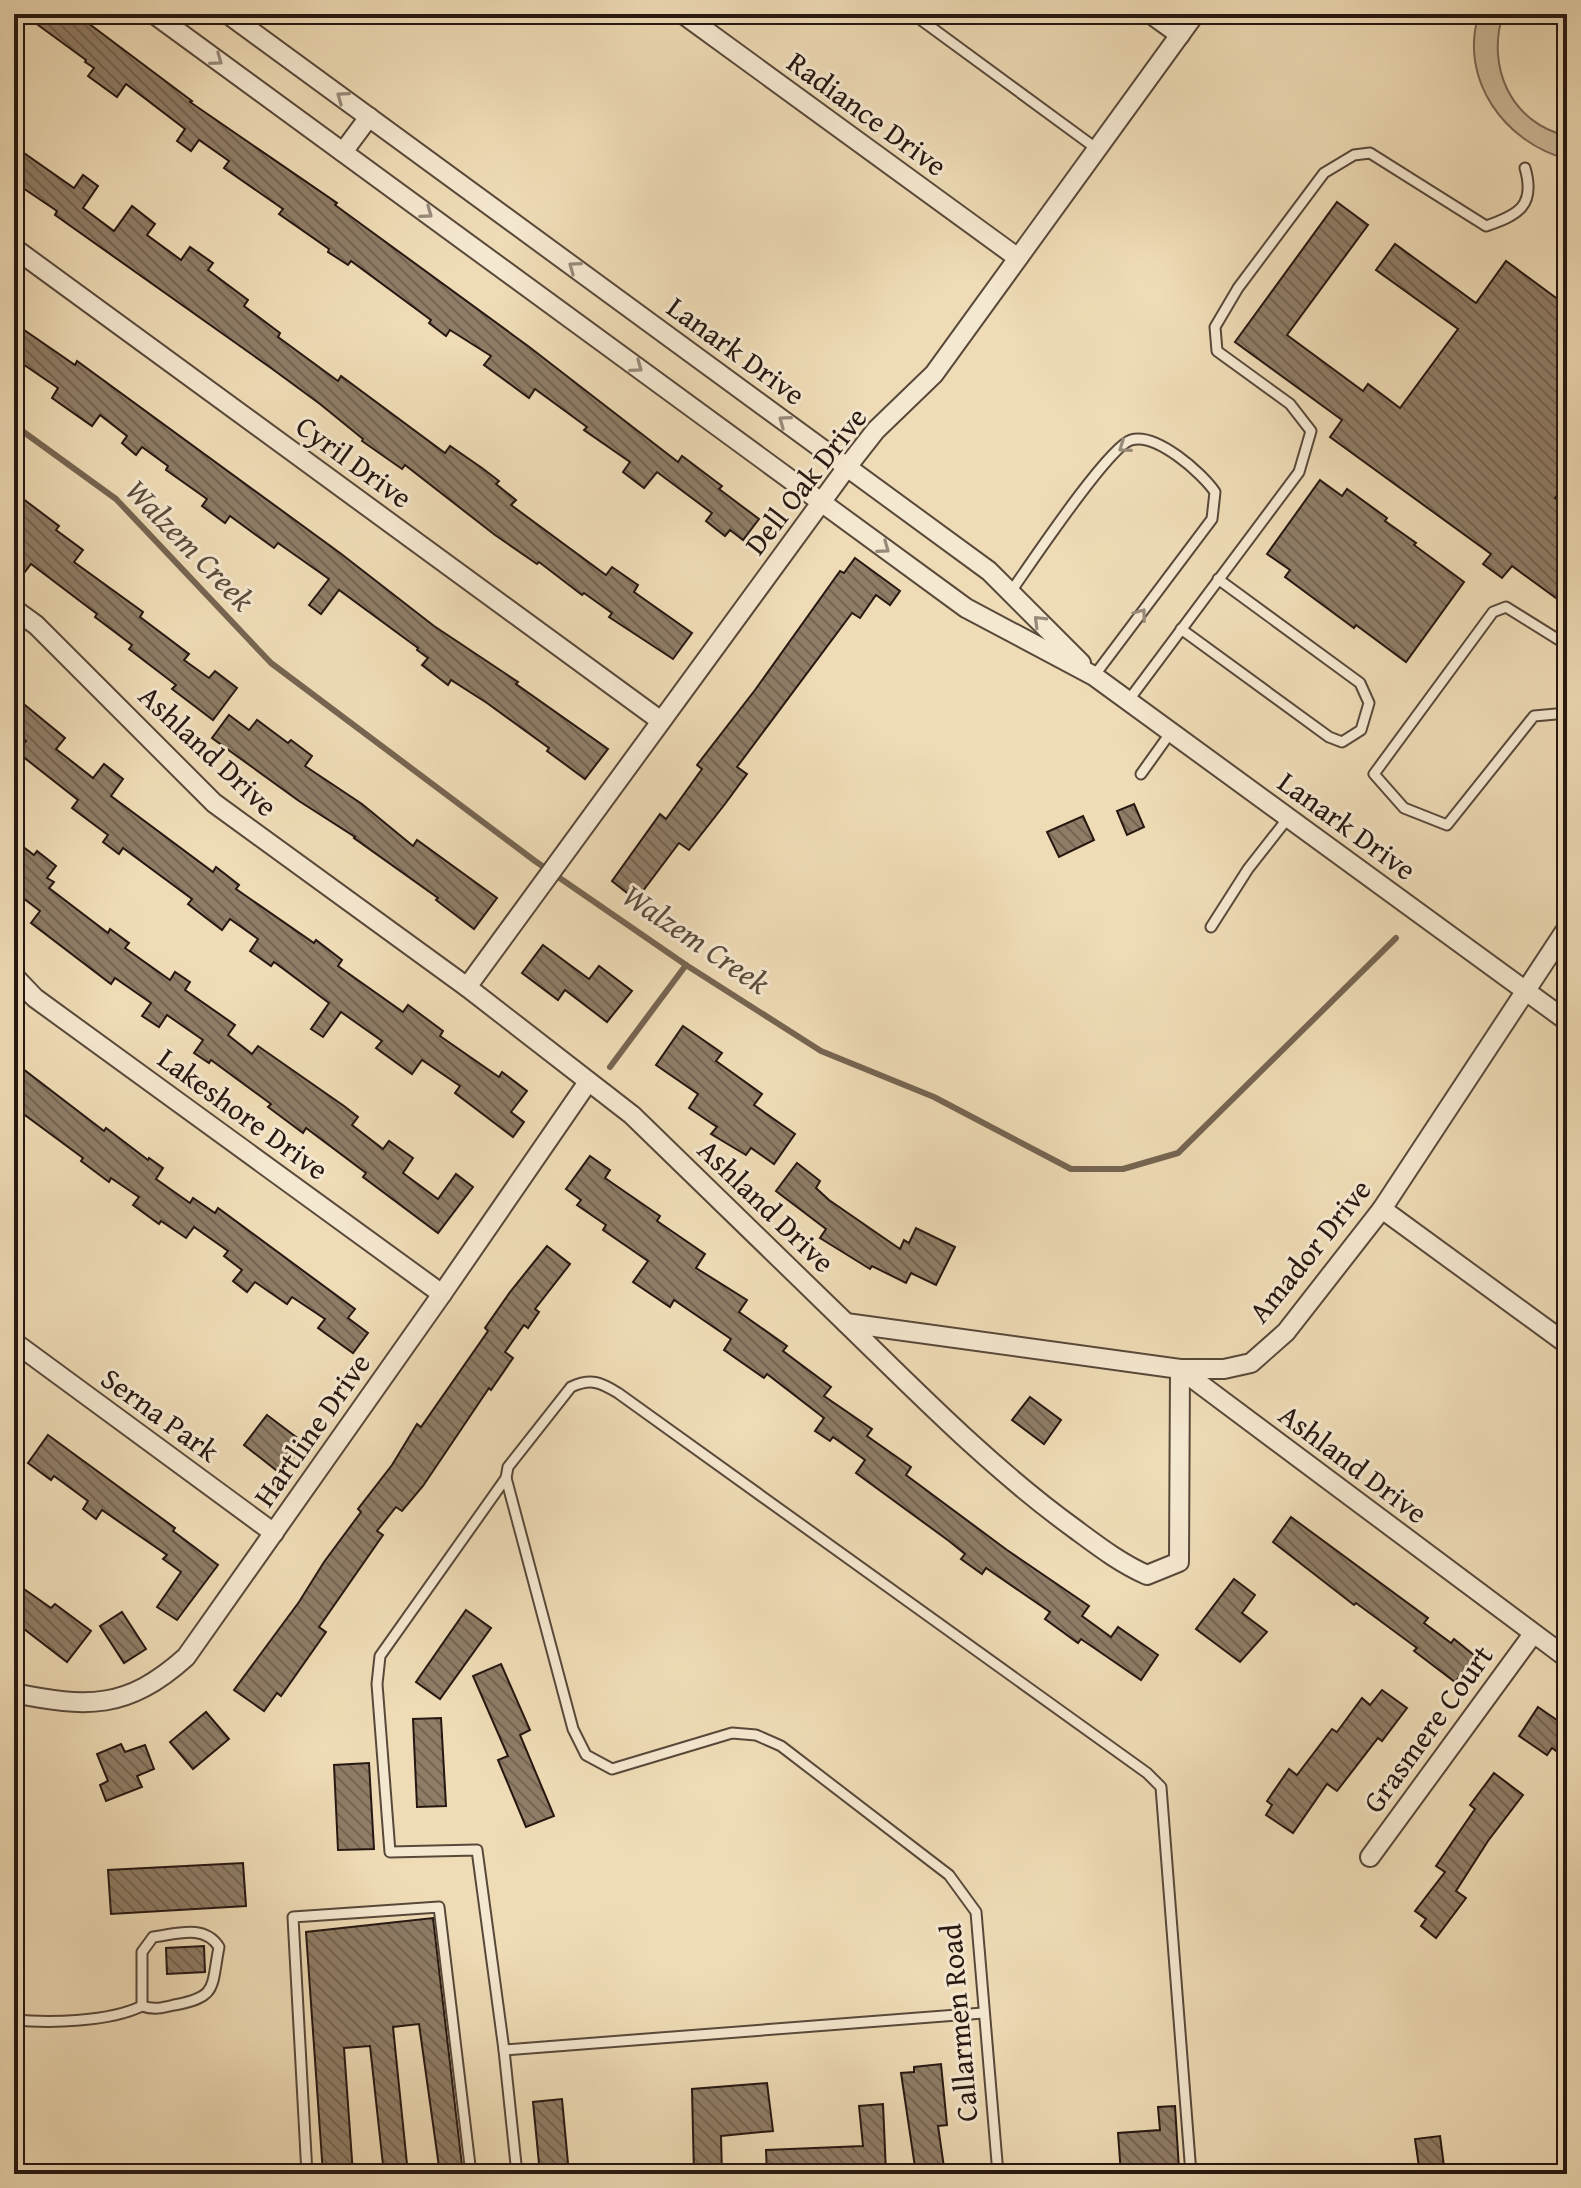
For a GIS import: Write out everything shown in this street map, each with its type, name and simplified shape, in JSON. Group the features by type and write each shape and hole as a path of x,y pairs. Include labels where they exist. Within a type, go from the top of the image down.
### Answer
{"street":[{"name":"Lanark Drive","path":"154,14 966,608 1094,676"},
{"name":"Lanark Drive","path":"228,14 989,571 1094,676 1567,1021"},
{"name":"Radiance Drive","path":"683,14 1018,258"},
{"path":"1151,14 1180,35"},
{"name":"Dell Oak Drive","path":"467,987 847,467 876,430 934,374 1195,14"},
{"path":"343,152 369,117"},
{"name":"Cyril Drive","path":"14,248 661,721"},
{"name":"Ashland Drive","path":"14,609 36,625 214,803 467,987 632,1115 846,1323 1180,1369 1567,1658"},
{"name":"Amador Drive","path":"1180,1369 1224,1369 1251,1363 1286,1332 1382,1209 1567,928"},
{"name":"Lakeshore Drive","path":"14,976 35,998 442,1294"},
{"name":"Hartline Drive","path":"14,1693 67,1703 111,1701 139,1692 165,1677 186,1657 588,1082"},
{"path":"1382,1209 1567,1344"},
{"path":"846,1323 993,1463 1064,1521 1125,1565 1147,1575 1179,1562 1180,1369"},
{"name":"Serna Park","path":"14,1342 274,1533"},
{"name":"Grasmere Court","path":"1370,1857 1533,1634"}],"lane":[{"path":"913,14 1097,149"},
{"path":"1128,701 1299,472 1311,431 1290,404 1217,351 1215,327 1238,288 1324,173 1354,155 1370,153 1486,226 1510,218 1522,209 1530,185 1525,168"},
{"path":"1010,593 1097,473 1128,440 1153,439 1207,480 1215,492 1212,519 1094,676"},
{"path":"1181,629 1329,737 1342,742 1361,730 1369,703 1360,683 1218,579"},
{"path":"1567,645 1506,607 1493,612 1374,774 1404,808 1447,825 1534,716 1567,713"},
{"path":"1141,774 1171,732"},
{"path":"1211,927 1248,869 1288,818"},
{"path":"517,2174 477,1850 390,1852 377,1684 380,1656 506,1478 508,1467 571,1387 585,1381 598,1381 1147,1773 1161,1787 1191,2174"},
{"name":"Callarmen Road","path":"506,1478 573,1729 586,1755 612,1769 732,1733 756,1735 781,1746 949,1875 976,1912 998,2174"},
{"path":"307,2174 293,1917 439,1907 471,2174"},
{"path":"14,2020 32,2022 123,2015 142,2006 152,2010 199,2001 210,1990 219,1947 213,1938 200,1932 153,1937 142,1952 142,2006"},
{"path":"504,2050 983,2013"}],"shaded area":[{"path":"1479,14 1503,14 1498,54 1508,90 1531,119 1567,136 1567,159 1524,139 1492,105 1481,84 1475,62 1474,38"}],"building":[{"path":"23,14 76,14 190,102 337,203 335,205 528,346 678,462 682,456 759,519 743,540 730,530 725,536 706,521 712,513 657,472 644,488 623,472 630,462 584,430 587,427 535,389 529,398 484,365 491,356 450,330 446,336 429,323 431,320 351,261 348,265 328,252 329,249 279,214 283,209 224,168 229,161 199,140 191,151 177,141 185,129 126,84 117,97 88,76 94,68 86,60"},
{"path":"14,146 74,188 83,175 98,186 83,208 114,231 132,206 155,224 147,235 181,260 190,247 213,263 208,270 248,300 244,306 280,333 278,337 338,381 341,376 445,453 450,446 482,468 516,500 511,505 606,575 612,567 638,585 634,592 692,633 673,659 609,617 612,613 584,593 582,595 539,562 537,564 495,535 405,465 402,469 362,441 320,404 55,215 57,211 14,182"},
{"path":"1337,202 1368,225 1287,335 1363,391 1368,384 1400,408 1458,329 1376,270 1395,244 1476,303 1506,261 1567,306 1567,482 1555,498 1567,506 1567,606 1512,566 1502,578 1483,564 1491,554 1330,437 1342,420 1235,342"},
{"path":"14,323 75,365 77,361 340,553 434,626 518,682 516,684 608,749 585,779 547,751 549,748 487,703 451,680 448,685 422,665 428,658 418,648 339,590 321,614 309,605 329,579 278,543 274,548 230,516 225,523 202,506 207,499 166,470 168,466 142,447 136,455 122,443 127,436 100,415 92,426 52,398 58,388 14,358"},
{"path":"1320,480 1342,496 1347,489 1464,582 1406,662 1285,577 1290,570 1267,554"},
{"path":"14,492 59,526 56,530 83,550 74,562 143,612 140,617 189,654 184,660 209,678 215,671 237,688 213,720 172,689 176,685 129,649 132,645 95,617 97,614 31,564 14,586"},
{"path":"855,558 900,591 890,605 876,595 860,618 852,613 737,767 747,774 725,804 689,850 679,843 636,900 612,881 660,814 666,819 702,769 697,765 840,571 844,573"},
{"path":"14,696 65,738 56,749 93,778 104,764 123,779 111,796 213,872 216,867 239,885 236,889 314,943 316,940 342,960 338,966 403,1012 408,1005 443,1031 440,1036 499,1077 502,1072 527,1091 511,1112 524,1122 513,1137 455,1093 460,1086 422,1060 412,1074 376,1048 382,1041 341,1012 323,1037 311,1029 329,1003 274,962 271,966 250,951 258,939 230,919 222,930 188,904 192,899 123,848 119,854 103,842 108,835 72,808 78,800 17,752 26,741 14,732"},
{"path":"229,715 249,730 257,720 288,743 291,740 312,756 305,766 362,804 413,846 417,840 497,898 474,929 436,900 438,898 355,837 212,738"},
{"path":"1134,804 1144,827 1127,835 1117,811"},
{"path":"1083,816 1094,840 1059,857 1047,832"},
{"path":"14,840 34,855 37,851 56,866 47,878 54,882 49,888 108,933 110,929 129,943 125,948 170,980 175,972 190,982 185,990 235,1025 228,1035 252,1054 258,1046 344,1106 358,1117 352,1125 383,1149 389,1141 413,1158 403,1173 438,1199 456,1174 473,1187 438,1233 363,1177 366,1173 306,1128 303,1133 268,1107 271,1104 211,1060 209,1063 194,1053 203,1040 167,1015 159,1027 142,1016 151,1003 115,978 111,984 31,923 40,911 14,891"},
{"path":"543,945 589,979 599,966 632,991 607,1022 565,990 558,1000 522,973"},
{"path":"683,1026 722,1053 716,1061 762,1094 754,1105 795,1134 774,1164 751,1148 746,1155 711,1134 717,1127 689,1108 698,1094 656,1065"},
{"path":"14,1062 104,1131 106,1128 163,1168 156,1179 190,1203 193,1198 215,1213 218,1208 355,1309 348,1318 368,1333 353,1353 318,1328 325,1319 292,1297 287,1304 255,1282 247,1292 233,1281 242,1270 224,1256 228,1251 194,1227 186,1238 161,1221 159,1224 133,1205 139,1197 111,1178 109,1182 81,1161 83,1158 14,1107"},
{"path":"590,1156 610,1170 605,1178 660,1216 657,1221 705,1254 696,1268 747,1300 739,1312 787,1346 783,1351 831,1387 824,1396 872,1429 867,1436 911,1467 906,1475 1089,1606 1082,1616 1111,1637 1118,1627 1158,1655 1141,1680 1081,1639 1078,1643 1045,1619 1050,1612 986,1568 982,1574 961,1559 965,1554 856,1473 865,1460 833,1437 830,1441 815,1431 824,1418 767,1374 764,1378 724,1350 731,1339 674,1300 670,1307 633,1282 648,1261 603,1230 606,1225 577,1205 581,1200 566,1189"},
{"path":"797,1163 820,1181 816,1188 829,1200 900,1249 904,1240 909,1243 916,1228 955,1247 936,1285 911,1273 906,1283 872,1266 870,1269 820,1238 826,1229 776,1191"},
{"path":"547,1246 570,1264 535,1309 539,1312 528,1328 524,1325 505,1352 513,1358 423,1486 402,1511 396,1507 377,1531 383,1535 319,1627 326,1632 281,1696 277,1693 264,1711 234,1690 361,1512 358,1509 392,1465 417,1424 421,1427 488,1331 485,1328 510,1292"},
{"path":"1030,1397 1061,1420 1044,1444 1012,1420"},
{"path":"267,1415 296,1437 287,1447 296,1454 281,1474 244,1445"},
{"path":"48,1435 175,1528 173,1531 218,1565 177,1620 157,1607 181,1572 163,1559 167,1555 102,1510 96,1519 83,1509 88,1501 54,1476 51,1480 28,1463"},
{"path":"1291,1517 1428,1618 1424,1623 1451,1643 1454,1639 1475,1656 1455,1682 1414,1651 1417,1648 1356,1603 1354,1605 1273,1542"},
{"path":"1234,1579 1255,1595 1242,1613 1267,1632 1240,1662 1196,1629"},
{"path":"14,1582 51,1608 55,1604 91,1631 67,1662 24,1629 14,1643"},
{"path":"466,1610 491,1628 440,1699 416,1682"},
{"path":"122,1612 146,1649 124,1663 100,1626"},
{"path":"501,1664 530,1730 520,1735 554,1816 526,1827 498,1760 508,1756 473,1676"},
{"path":"1382,1690 1407,1708 1382,1741 1378,1738 1337,1791 1327,1784 1293,1833 1266,1815 1272,1805 1267,1801 1289,1769 1297,1775 1332,1729 1337,1732 1362,1698 1370,1705"},
{"path":"1538,1707 1567,1727 1567,1759 1552,1748 1547,1755 1519,1736"},
{"path":"206,1712 229,1739 193,1769 170,1742"},
{"path":"441,1718 446,1806 417,1807 413,1719"},
{"path":"121,1744 125,1752 145,1745 154,1769 137,1776 142,1787 106,1801 100,1785 108,1781 97,1754"},
{"path":"369,1763 374,1849 338,1850 334,1765"},
{"path":"1494,1773 1523,1795 1456,1891 1466,1898 1436,1938 1421,1926 1426,1919 1415,1911 1445,1872 1436,1866 1475,1809 1470,1805"},
{"path":"243,1863 246,1906 111,1914 108,1870"},
{"path":"433,1918 463,2174 440,2174 419,2024 393,2027 408,2174 384,2174 370,2046 344,2048 353,2174 323,2174 306,1932"},
{"path":"204,1946 205,1972 167,1974 166,1948"},
{"path":"941,2064 947,2125 938,2126 945,2174 916,2174 901,2073 914,2072 914,2067"},
{"path":"767,2083 773,2131 721,2136 722,2174 694,2174 692,2089"},
{"path":"562,2099 569,2174 540,2174 533,2102"},
{"path":"883,2104 886,2173 767,2174 766,2150 863,2146 859,2106"},
{"path":"1175,2106 1179,2169 1174,2169 1174,2174 1121,2174 1118,2133 1160,2130 1158,2107"},
{"path":"1440,2136 1445,2174 1420,2174 1415,2139"}],"waterway":[{"name":"Walzem Creek","path":"14,425 116,499 271,663 535,861 686,965 821,1051 934,1097 1071,1169 1123,1169 1178,1153 1396,938"},
{"path":"610,1067 686,965"}]}
